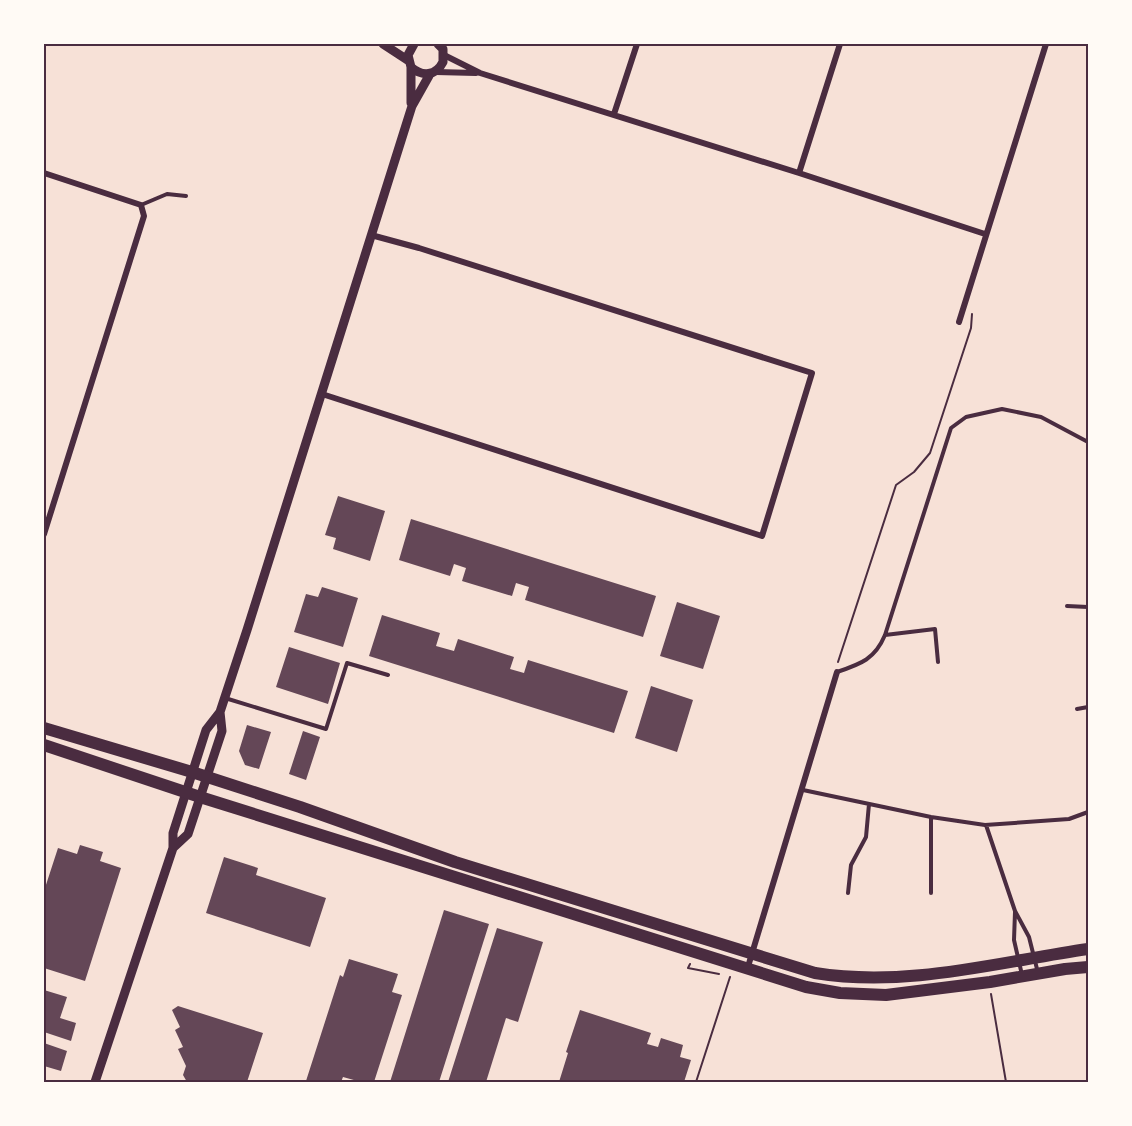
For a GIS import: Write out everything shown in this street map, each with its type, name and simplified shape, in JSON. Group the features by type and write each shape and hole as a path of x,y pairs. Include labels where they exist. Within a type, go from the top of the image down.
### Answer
{"main road":[{"path":"44,728 300,807 411,848 815,973 841,978 902,978 1089,950"},
{"path":"44,746 186,793 806,987 863,995 886,995 1089,967"}],"street":[{"path":"382,44 421,74 480,73"},
{"path":"411,106 410,50 414,44"},
{"path":"95,1083 173,848 173,833 206,730 220,712 411,106 433,73 441,68 444,55 439,44"},
{"path":"614,114 637,44"},
{"path":"799,172 840,44"},
{"path":"959,322 1046,44"},
{"path":"444,55 480,73 799,172 985,234"},
{"path":"44,173 141,205 144,216 44,534"},
{"path":"322,394 762,536 812,373 419,248 371,235"},
{"path":"747,970 837,672"},
{"path":"173,848 188,834 222,731 220,712"}],"lane":[{"path":"141,205 167,194 186,196"},
{"path":"837,672 860,664 879,650 951,428 966,417 1002,409 1041,417 1089,442"},
{"path":"1067,606 1089,607"},
{"path":"885,635 935,629 938,662"},
{"path":"224,698 326,729 347,663 388,675"},
{"path":"1077,709 1089,707"},
{"path":"802,790 931,817 986,825 1069,819 1089,812"},
{"path":"848,893 851,865 866,837 869,804"},
{"path":"931,817 931,892"},
{"path":"986,825 1015,911 1029,937 1038,974"},
{"path":"1015,911 1014,940 1022,976"}],"path":[{"path":"837,672 837,664 896,485 914,472 930,453 971,328 972,313"},
{"path":"696,1083 731,974"},
{"path":"990,988 1006,1083"}],"building":[{"path":"338,496 385,511 370,561 333,549 336,538 325,535"},
{"path":"411,519 656,596 643,637 525,600 529,587 516,583 512,596 462,581 466,568 454,564 450,576 399,560"},
{"path":"322,587 358,598 343,647 294,632 306,594 318,597"},
{"path":"677,602 720,616 703,669 660,656"},
{"path":"382,615 440,633 436,646 454,651 458,639 514,657 510,669 524,673 528,660 628,691 614,733 369,656"},
{"path":"289,647 340,663 328,704 276,687"},
{"path":"651,686 693,700 677,752 635,738"},
{"path":"247,725 271,732 259,769 245,765 239,751"},
{"path":"303,731 320,737 306,780 289,774"},
{"path":"80,845 103,852 100,861 121,868 85,981 44,968 44,891 58,848 77,854"},
{"path":"224,857 258,868 256,875 326,898 310,947 206,913"},
{"path":"444,910 489,924 439,1082 390,1082"},
{"path":"497,928 543,942 518,1022 506,1018 486,1082 448,1082"},
{"path":"349,959 398,974 392,992 402,995 374,1082 361,1082 343,1077 341,1082 306,1081 340,975 343,977"},
{"path":"44,990 67,997 60,1018 76,1023 71,1041 44,1032"},
{"path":"178,1006 263,1033 247,1082 187,1082 183,1075 186,1066 178,1049 183,1047 175,1030 180,1027 172,1010"},
{"path":"580,1010 651,1033 647,1044 658,1047 661,1038 683,1045 680,1057 691,1060 684,1082 559,1082"},
{"path":"44,1043 67,1051 61,1071 44,1066"}]}
